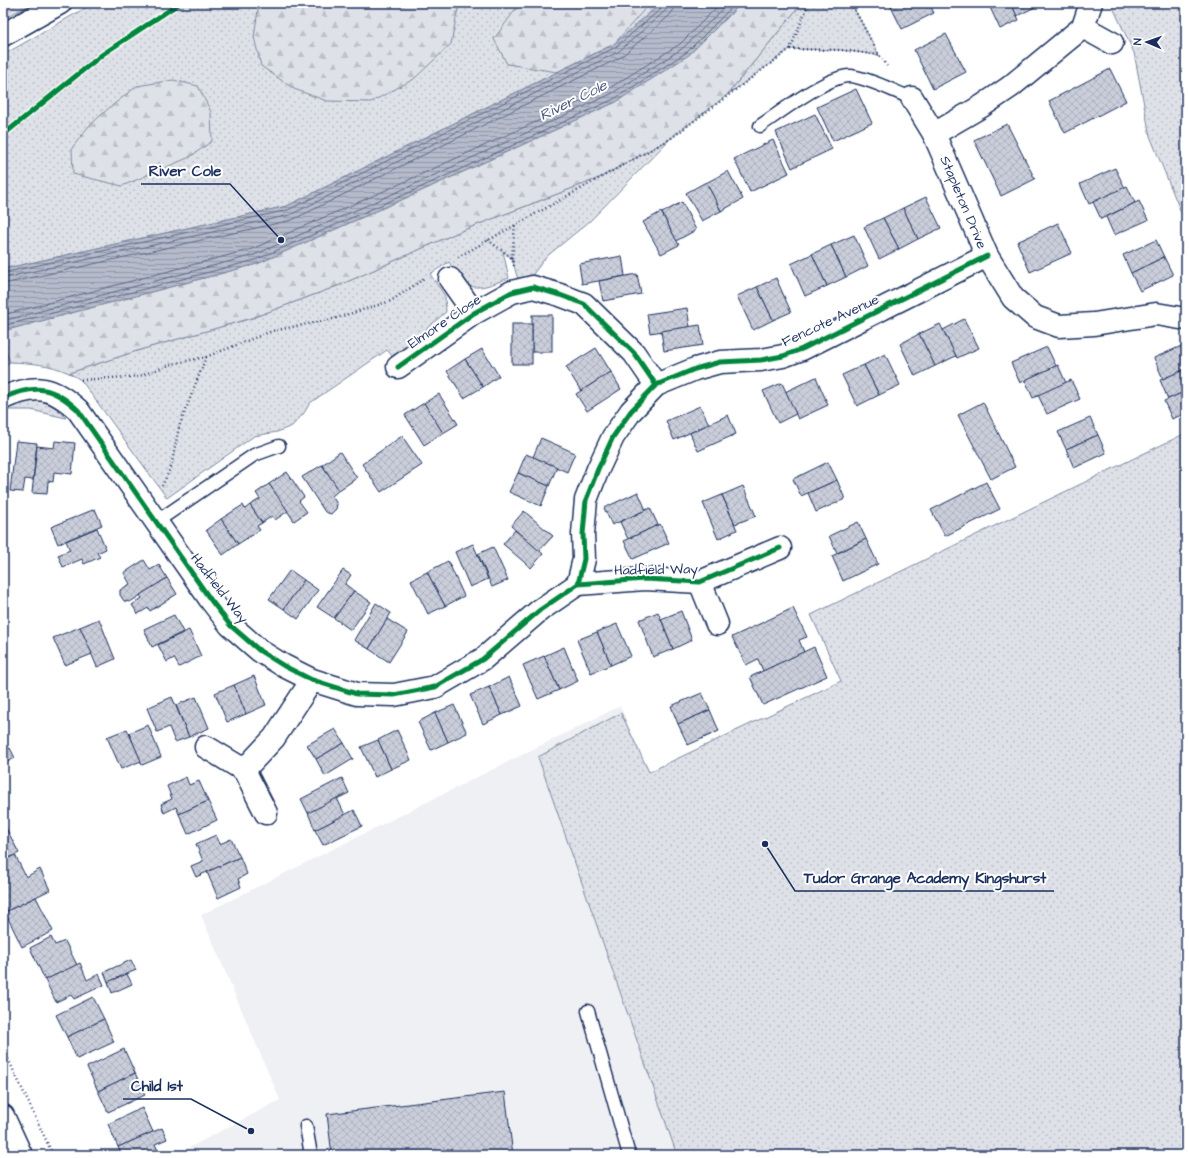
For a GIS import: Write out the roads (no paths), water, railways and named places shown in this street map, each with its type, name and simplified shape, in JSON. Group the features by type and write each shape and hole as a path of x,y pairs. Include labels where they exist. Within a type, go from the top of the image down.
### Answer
{"street":[{"path":"3,35 60,3"},
{"path":"934,134 1005,91 1083,27 1091,3"},
{"path":"1083,27 1112,43"},
{"name":"Stapleton Drive","path":"912,98 934,134 987,256 1013,298 1035,317 1059,326 1094,324 1156,314 1186,319"},
{"name":"Fencote Avenue","path":"578,584 584,559 583,534 586,500 598,469 614,437 631,411 656,385 695,369 720,362 761,360 783,356 802,349 987,256"},
{"path":"440,277 474,313"},
{"name":"Elmore Close","path":"398,367 474,313 512,292 533,287 584,304 634,353 656,385"},
{"name":"Hadfield Way","path":"3,398 14,394 40,389 53,392 66,399 78,410 210,599 230,625 260,651 284,666 312,680 357,694 394,695 435,687 483,658 540,610 578,584 645,579 700,582 780,548"},
{"path":"700,582 717,624"},
{"path":"244,770 274,738 312,680"},
{"path":"206,747 244,770 266,813"},
{"path":"3,1116 21,1155"}],"lane":[{"path":"760,126 824,84 849,76 862,79 912,98"},
{"path":"156,522 254,454 279,446"},
{"path":"588,1011 629,1155"},
{"path":"306,1126 311,1155"}],"water":[{"path":"661,3 741,3 689,55 616,102 408,197 257,264 3,331 3,269 287,206 614,44"}],"place":[{"name":"River Cole","path":"281,240"},
{"name":"Tudor Grange Academy Kingshurst","path":"765,844"},
{"name":"Child 1st","path":"251,1131"}]}
